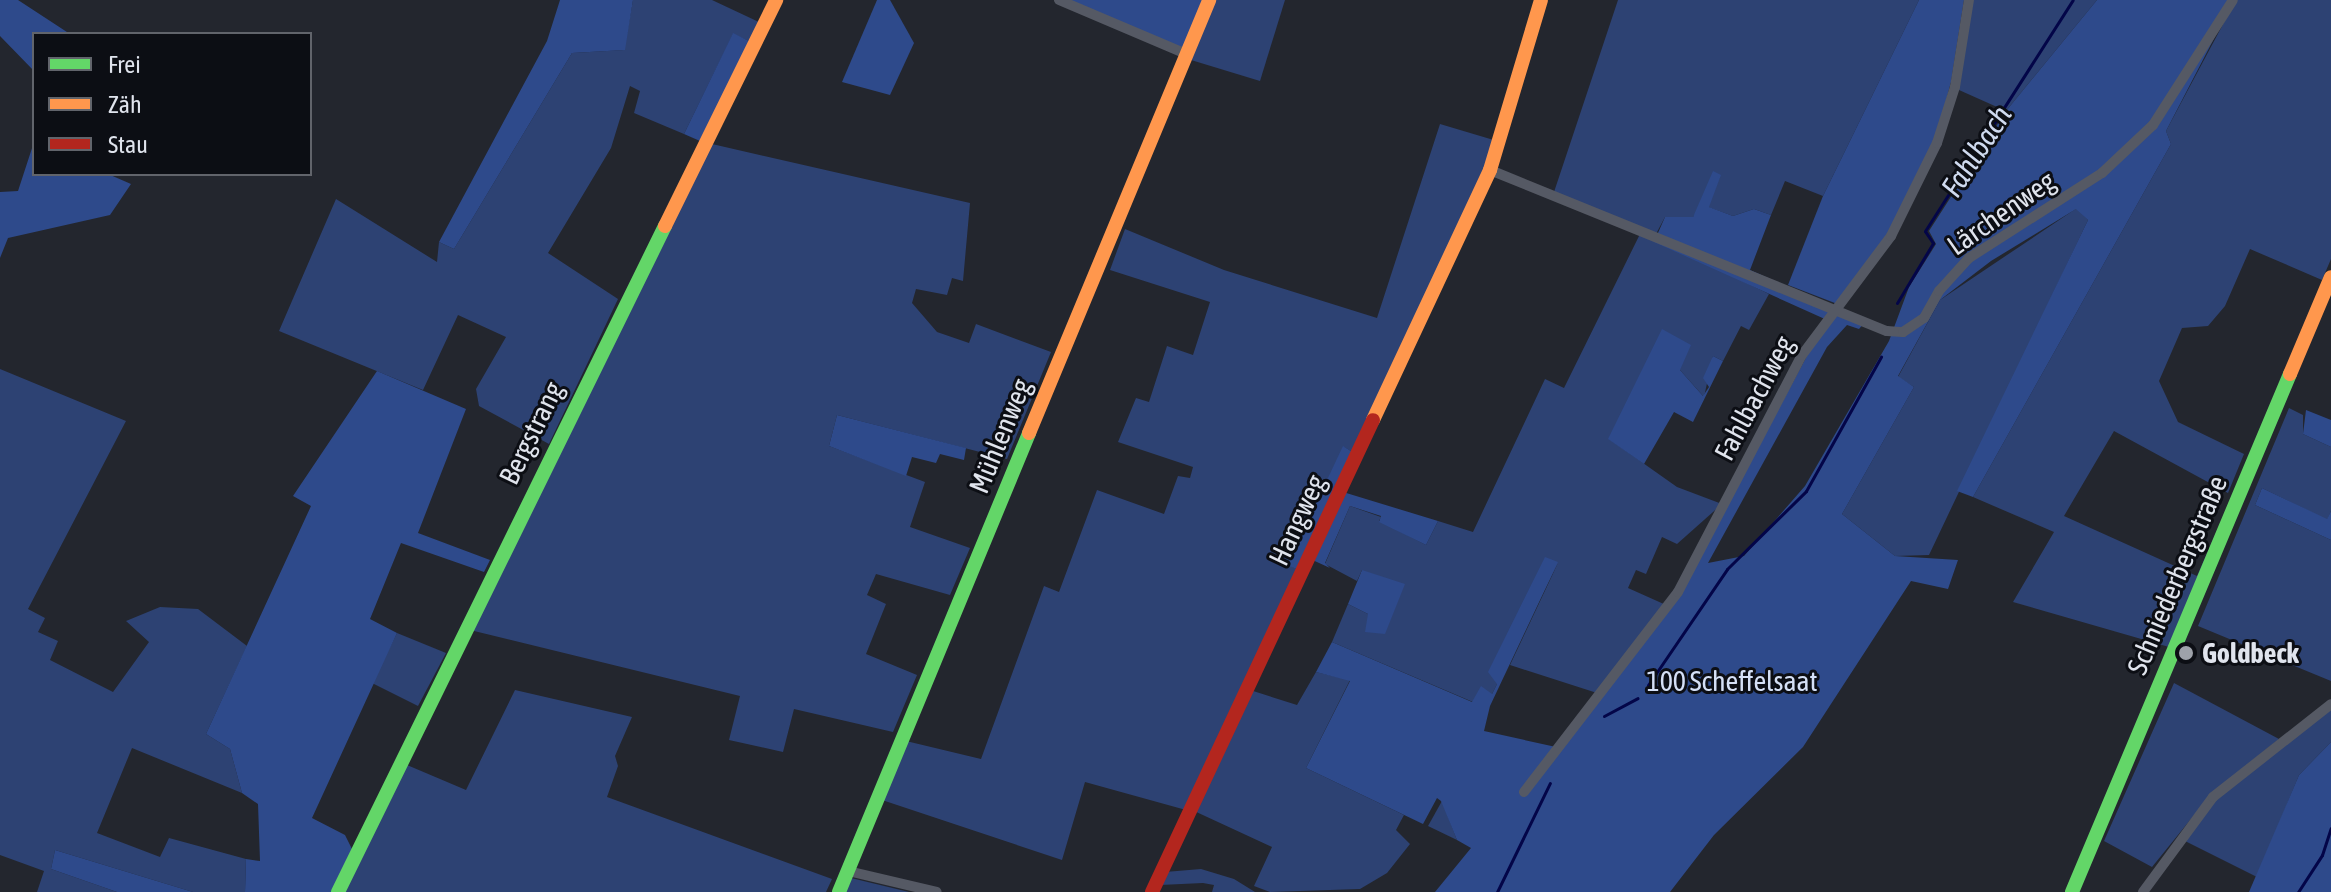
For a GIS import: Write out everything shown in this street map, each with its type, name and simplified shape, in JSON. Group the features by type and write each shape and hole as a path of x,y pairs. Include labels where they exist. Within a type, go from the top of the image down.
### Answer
{"street":[{"name":"Bergstrang","path":"338,892 776,0"},
{"path":"1059,0 1186,54"},
{"name":"Mühlenweg","path":"839,892 1209,0"},
{"name":"Hangweg","path":"1152,892 1490,170 1541,0"},
{"name":"Fahlbachweg","path":"1524,792 1678,592 1802,355 1841,308 1891,236 1937,143 1955,87 1969,0"},
{"name":"Lärchenweg","path":"1490,170 1841,308 1887,331 1903,332 1924,318 1939,291 1969,258 2102,173 2153,125 2233,0"},
{"name":"Schniederbergstraße","path":"2072,892 2331,277"},
{"path":"2143,892 2213,797 2331,704"},
{"path":"848,871 937,892"}],"shaded area":[{"path":"633,0 712,0 761,23 749,41 733,34 684,134 634,113 640,91 630,86 611,148 548,253 618,299 549,444 479,406 476,389 506,337 458,315 423,390 279,331 336,199 437,262 439,242 454,249 572,53 624,50"},
{"path":"1215,0 1285,0 1260,81 1191,60"},
{"path":"1618,0 1919,0 1823,196 1785,181 1771,215 1754,209 1733,216 1708,207 1720,176 1693,217 1665,217 1656,234 1554,192"},
{"path":"1972,0 2097,0 2006,111 1959,90"},
{"path":"2236,0 2331,0 2331,259 2322,280 2250,249 2225,306 2208,326 2182,328 2159,381 2178,422 2244,454 2228,493 2114,431 2064,516 2197,576 2273,403 2169,647 2013,602 2054,532 1973,497 2171,144 2166,131"},
{"path":"1440,124 1497,141 1354,453 1344,447 1287,564 1299,570 1186,810 1085,782 1062,860 882,800 906,741 981,759 1044,586 1059,592 1097,490 1164,514 1178,476 1190,478 1193,467 1118,442 1136,398 1149,402 1167,346 1193,355 1210,302 1110,270 1125,229 1224,270 1377,318"},
{"path":"712,144 970,203 963,281 952,278 947,295 916,289 912,303 937,332 969,343 976,324 1051,352 1007,459 837,415 829,446 925,482 910,527 970,548 950,595 876,574 867,595 886,604 866,654 917,675 893,732 794,709 783,752 729,740 740,696 470,630"},
{"path":"2077,208 2088,220 1929,555 1895,556 1842,514 1914,387 1898,377 1940,300"},
{"path":"1641,232 1769,294 1749,330 1741,326 1723,361 1713,356 1704,397 1680,370 1609,439 1677,487 1722,504 1677,544 1662,537 1646,574 1636,570 1628,588 1666,605 1597,693 1510,665 1558,563 1492,694 1473,702 1332,642 1348,604 1368,614 1385,634 1362,570 1357,581 1325,564 1350,506 1381,517 1379,521 1426,545 1438,521 1473,532 1545,379 1564,388"},
{"path":"0,369 126,421 28,609 45,618 38,632 58,641 50,660 113,692 149,642 126,621 160,607 198,609 247,646 206,734 230,749 242,793 132,748 97,833 160,857 169,838 246,859 245,892 193,892 55,850 51,869 117,892 37,892 44,871 0,855"},
{"path":"2289,408 2303,415 2303,434 2331,447 2331,511 2327,520 2262,488 2255,505 2331,540 2331,681 2198,626"},
{"path":"397,633 446,653 418,706 372,683"},
{"path":"1316,672 1350,680 1306,768 1404,815 1396,830 1410,844 1387,873 1360,889 1270,892 1254,886 1272,847 1192,810 1250,690 1297,705"},
{"path":"2174,683 2279,739 2212,793 2152,867 2104,841"},
{"path":"515,690 632,717 615,756 618,766 607,797 832,879 826,892 345,892 407,765 466,790"},
{"path":"2331,707 2331,742 2299,775 2257,877 2183,840 2215,799"},
{"path":"1442,801 1457,840 1428,826"},
{"path":"1201,869 1234,879 1255,892 1212,892 1214,885 1203,883 1160,885 1165,872"},
{"path":"851,878 909,892 845,892"}],"green space":[{"path":"0,0 18,0 67,32 32,32 32,69 0,36"},
{"path":"560,0 633,0 625,50 572,53 454,249 439,242 547,41"},
{"path":"877,0 890,0 914,43 890,95 842,82"},
{"path":"1068,0 1204,0 1185,49"},
{"path":"1919,0 1964,0 1951,82 1935,142 1888,234 1840,305 1788,285 1823,196"},
{"name":"100 Scheffelsaat","path":"2097,0 2234,0 2166,131 2171,144 1973,497 1957,491 2088,220 2076,209 1991,261 1940,300 1898,376 1914,387 1842,514 1895,556 1958,560 1948,589 1911,581 1803,747 1714,835 1670,892 1435,892 1471,848 1457,840 1441,801 1437,798 1423,824 1306,768 1350,681 1316,672 1332,642 1472,702 1481,686 1492,694 1497,684 1488,672 1545,557 1558,562 1490,706 1484,731 1556,747 1680,593 1816,339 1842,310 1865,322 1859,329 1847,325 1827,347 1708,563 1744,556 1805,486 1889,341 1909,287 1936,244 1929,231 2006,111"},
{"path":"733,33 749,41 700,141 684,134"},
{"path":"32,148 32,176 113,176 131,184 110,215 8,238 0,258 0,192 18,191"},
{"path":"1713,171 1721,175 1709,207 1733,216 1754,209 1771,215 1750,270 1838,309 1827,320 1654,242 1665,217 1693,217"},
{"path":"1662,329 1691,345 1680,370 1703,396 1709,387 1703,378 1713,356 1723,361 1693,422 1674,412 1644,464 1608,439"},
{"path":"377,371 466,409 418,533 490,560 484,572 401,543 370,619 397,633 312,818 345,835 352,849 333,892 245,892 246,859 260,861 258,804 242,793 230,749 206,734 311,506 293,496"},
{"path":"2306,410 2331,420 2331,447 2303,434"},
{"path":"837,415 966,448 964,460 940,454 936,463 912,457 906,476 829,446"},
{"path":"1343,446 1354,453 1343,492 1438,521 1426,545 1379,522 1381,516 1350,506 1325,563 1330,568 1306,557 1299,570 1287,565"},
{"path":"2262,488 2327,519 2331,511 2331,540 2255,505"},
{"path":"1362,570 1405,584 1385,634 1365,632 1368,614 1348,604"},
{"path":"2331,742 2331,892 2249,892 2299,775"},
{"path":"55,850 193,892 117,892 51,869"}],"waterway":[{"name":"Fahlbach","path":"1897,303 1933,243 1925,231 2073,0"},
{"path":"1648,685 1727,569 1806,491 1881,357"},
{"name":"Fahlbach","path":"1604,716 1638,698"},
{"name":"Fahlbach","path":"1497,892 1550,783"},
{"path":"2298,892 2322,855 2331,828"}],"traffic: fast":[{"path":"338,892 665,226"},
{"path":"2072,892 2290,374"},
{"path":"839,892 1029,433"}],"traffic: slow":[{"path":"665,226 776,0"},
{"path":"1029,433 1209,0"},
{"path":"1373,420 1490,170 1541,0"},
{"path":"2290,374 2331,277"}],"traffic: jam":[{"path":"1152,892 1373,420"}],"place":[{"name":"Goldbeck","path":"2186,653"}]}
